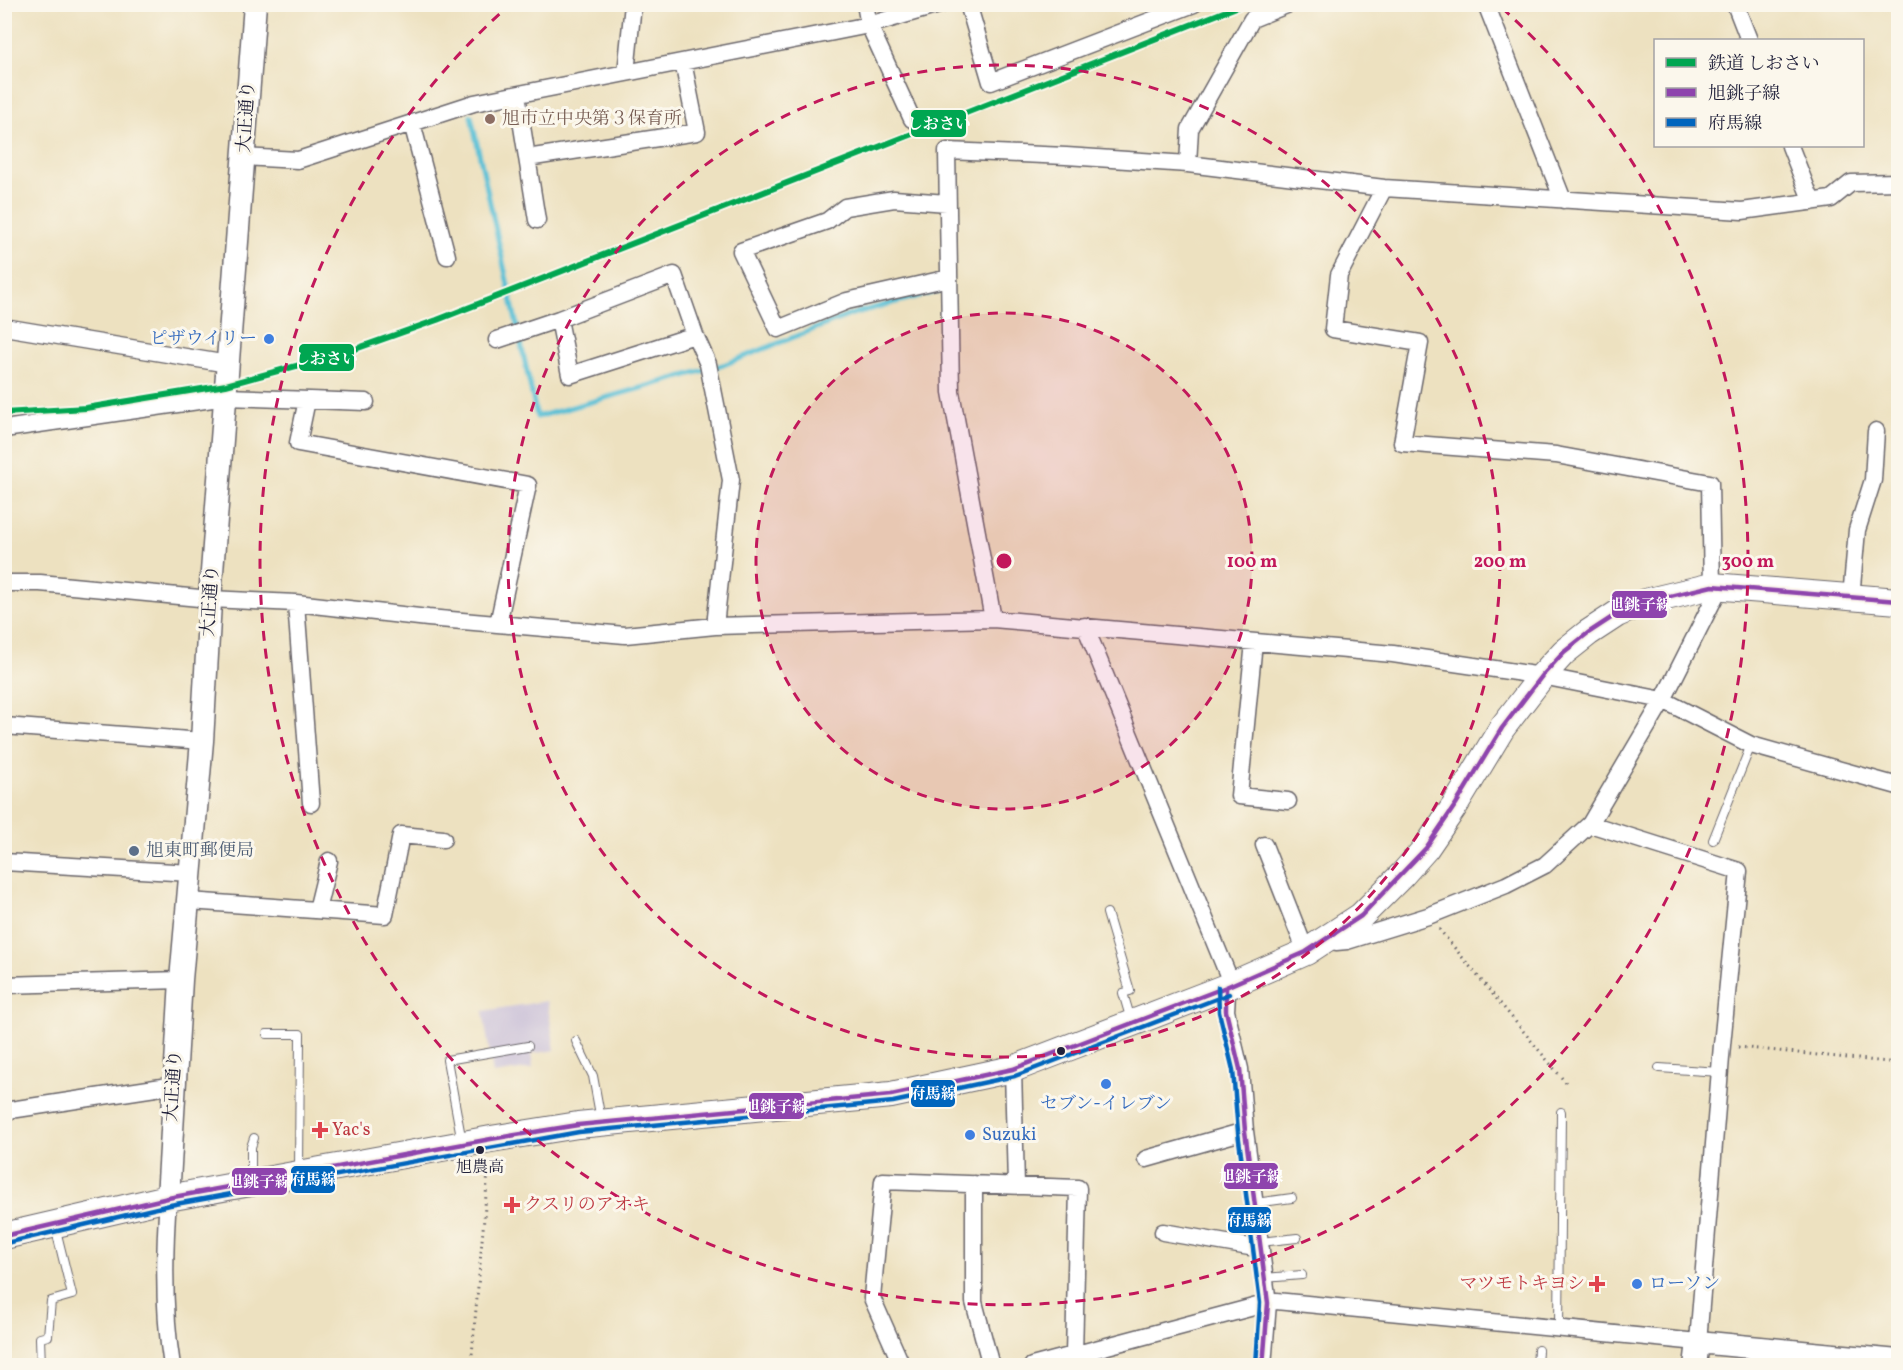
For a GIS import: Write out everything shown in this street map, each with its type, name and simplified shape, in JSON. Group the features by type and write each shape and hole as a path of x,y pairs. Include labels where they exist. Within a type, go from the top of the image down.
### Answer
{"main road":[{"path":"4,1236 168,1198 491,1139 601,1123 891,1095 1014,1069 1226,987 1317,945 1361,916 1426,848 1456,804 1502,728 1542,676 1564,652 1617,614 1645,602 1716,587 1899,601"}],"street":[{"name":"大正通り","path":"168,1198 181,980 189,901 255,4"},
{"path":"626,73 633,4"},
{"path":"865,4 869,25 912,119"},
{"path":"244,157 298,160 474,103 869,25 942,4"},
{"path":"965,4 969,7 992,82 1194,4"},
{"path":"1188,164 1190,129 1255,12 1289,4"},
{"path":"1486,4 1563,200"},
{"path":"1735,4 1749,39"},
{"path":"527,158 697,132 683,62"},
{"path":"517,95 537,220"},
{"path":"412,123 447,256"},
{"path":"1790,147 1812,202"},
{"path":"993,619 951,392 947,151 1188,164 1384,188 1742,211 1832,199 1851,183 1899,182"},
{"path":"1264,845 1317,945 1347,941 1428,916 1506,885 1545,865 1590,824 1663,700 1716,587 1710,483 1556,455 1401,443 1420,343 1333,329 1339,275 1384,188"},
{"path":"947,203 894,199 845,207 827,221 741,251 778,329 847,301 949,278"},
{"path":"497,340 674,275 708,364 731,480 715,626"},
{"path":"559,319 570,375 695,335"},
{"path":"4,327 228,364"},
{"path":"4,429 226,397 366,402"},
{"path":"307,400 298,443 528,484 498,624"},
{"path":"1851,598 1857,530 1874,480 1876,431"},
{"path":"4,583 40,583 210,599 296,603 498,624 625,634 715,626 993,619 1393,654 1542,676 1663,700 1751,745 1899,786"},
{"path":"296,603 311,803"},
{"path":"1085,626 1228,975 1226,1011 1240,1069 1245,1131 1268,1303 1263,1365"},
{"path":"1254,642 1239,796 1288,801"},
{"path":"4,726 201,741"},
{"path":"1590,824 1740,871 1722,1046 1695,1365"},
{"path":"189,901 385,915 401,836 443,839"},
{"path":"4,861 191,873"},
{"path":"317,910 329,861"},
{"path":"4,985 181,980"},
{"path":"1014,1069 1016,1186"},
{"path":"4,1111 175,1085"},
{"path":"1146,1159 1245,1131"},
{"path":"902,1365 872,1298 883,1181 1078,1188 1074,1355"},
{"path":"974,1184 974,1302 991,1365"},
{"path":"168,1198 166,1332 172,1365"},
{"path":"1163,1232 1260,1245"},
{"path":"1032,1365 1276,1301 1899,1361"}],"lane":[{"path":"1713,840 1751,745"},
{"path":"1107,913 1130,992 1124,993 1132,1023"},
{"path":"267,1034 300,1034 299,1174"},
{"path":"576,1041 593,1076 601,1123"},
{"path":"462,1144 447,1060 528,1046"},
{"path":"1659,1068 1720,1072"},
{"path":"1559,1329 1561,1112"},
{"path":"288,1134 300,1133"},
{"path":"251,1183 251,1147 254,1138"},
{"path":"1255,1203 1292,1198"},
{"path":"40,1365 40,1338 48,1336 51,1301 72,1295 54,1225"},
{"path":"1260,1245 1297,1238"},
{"path":"1264,1278 1302,1275"},
{"path":"1536,1365 1538,1350"}],"path":[{"path":"1428,916 1566,1083"},
{"path":"1722,1046 1899,1063"},
{"path":"471,1365 491,1139"}],"shaded area":[{"path":"547,1001 555,1050 531,1054 533,1068 493,1074 483,1011"}],"waterway":[{"path":"471,116 537,417 723,365 855,313 942,290"}],"rail line":[{"name":"しおさい","path":"4,413 86,408 226,385 344,353 437,320 1244,4"}],"transit line":[{"name":"旭銚子線","path":"4,1236 168,1198 491,1139 578,1125 891,1095 1013,1069 1226,987 1306,952 1361,916 1426,848 1456,804 1502,728 1542,676 1564,652 1617,614 1645,602 1712,586 1898,601"},
{"name":"府馬線","path":"1218,987 1219,1012 1233,1070 1238,1132 1260,1303 1256,1365"},
{"name":"旭銚子線","path":"1226,987 1226,1011 1240,1069 1245,1131 1268,1303 1263,1366"},
{"name":"府馬線","path":"6,1243 170,1205 579,1132 893,1102 1015,1076 1229,994"}],"place":[{"name":"旭市立中央第３保育所","path":"490,119"},
{"name":"ピザウイリー","path":"269,339"},
{"name":"旭東町郵便局","path":"134,851"},
{"name":"セブン-イレブン","path":"1106,1084"},
{"name":"Yac's","path":"320,1130"},
{"name":"Suzuki","path":"970,1135"},
{"name":"旭農高","path":"480,1150"},
{"name":"クスリのアオキ","path":"512,1205"},
{"name":"マツモトキヨシ","path":"1597,1284"},
{"name":"ローソン","path":"1637,1284"}]}
